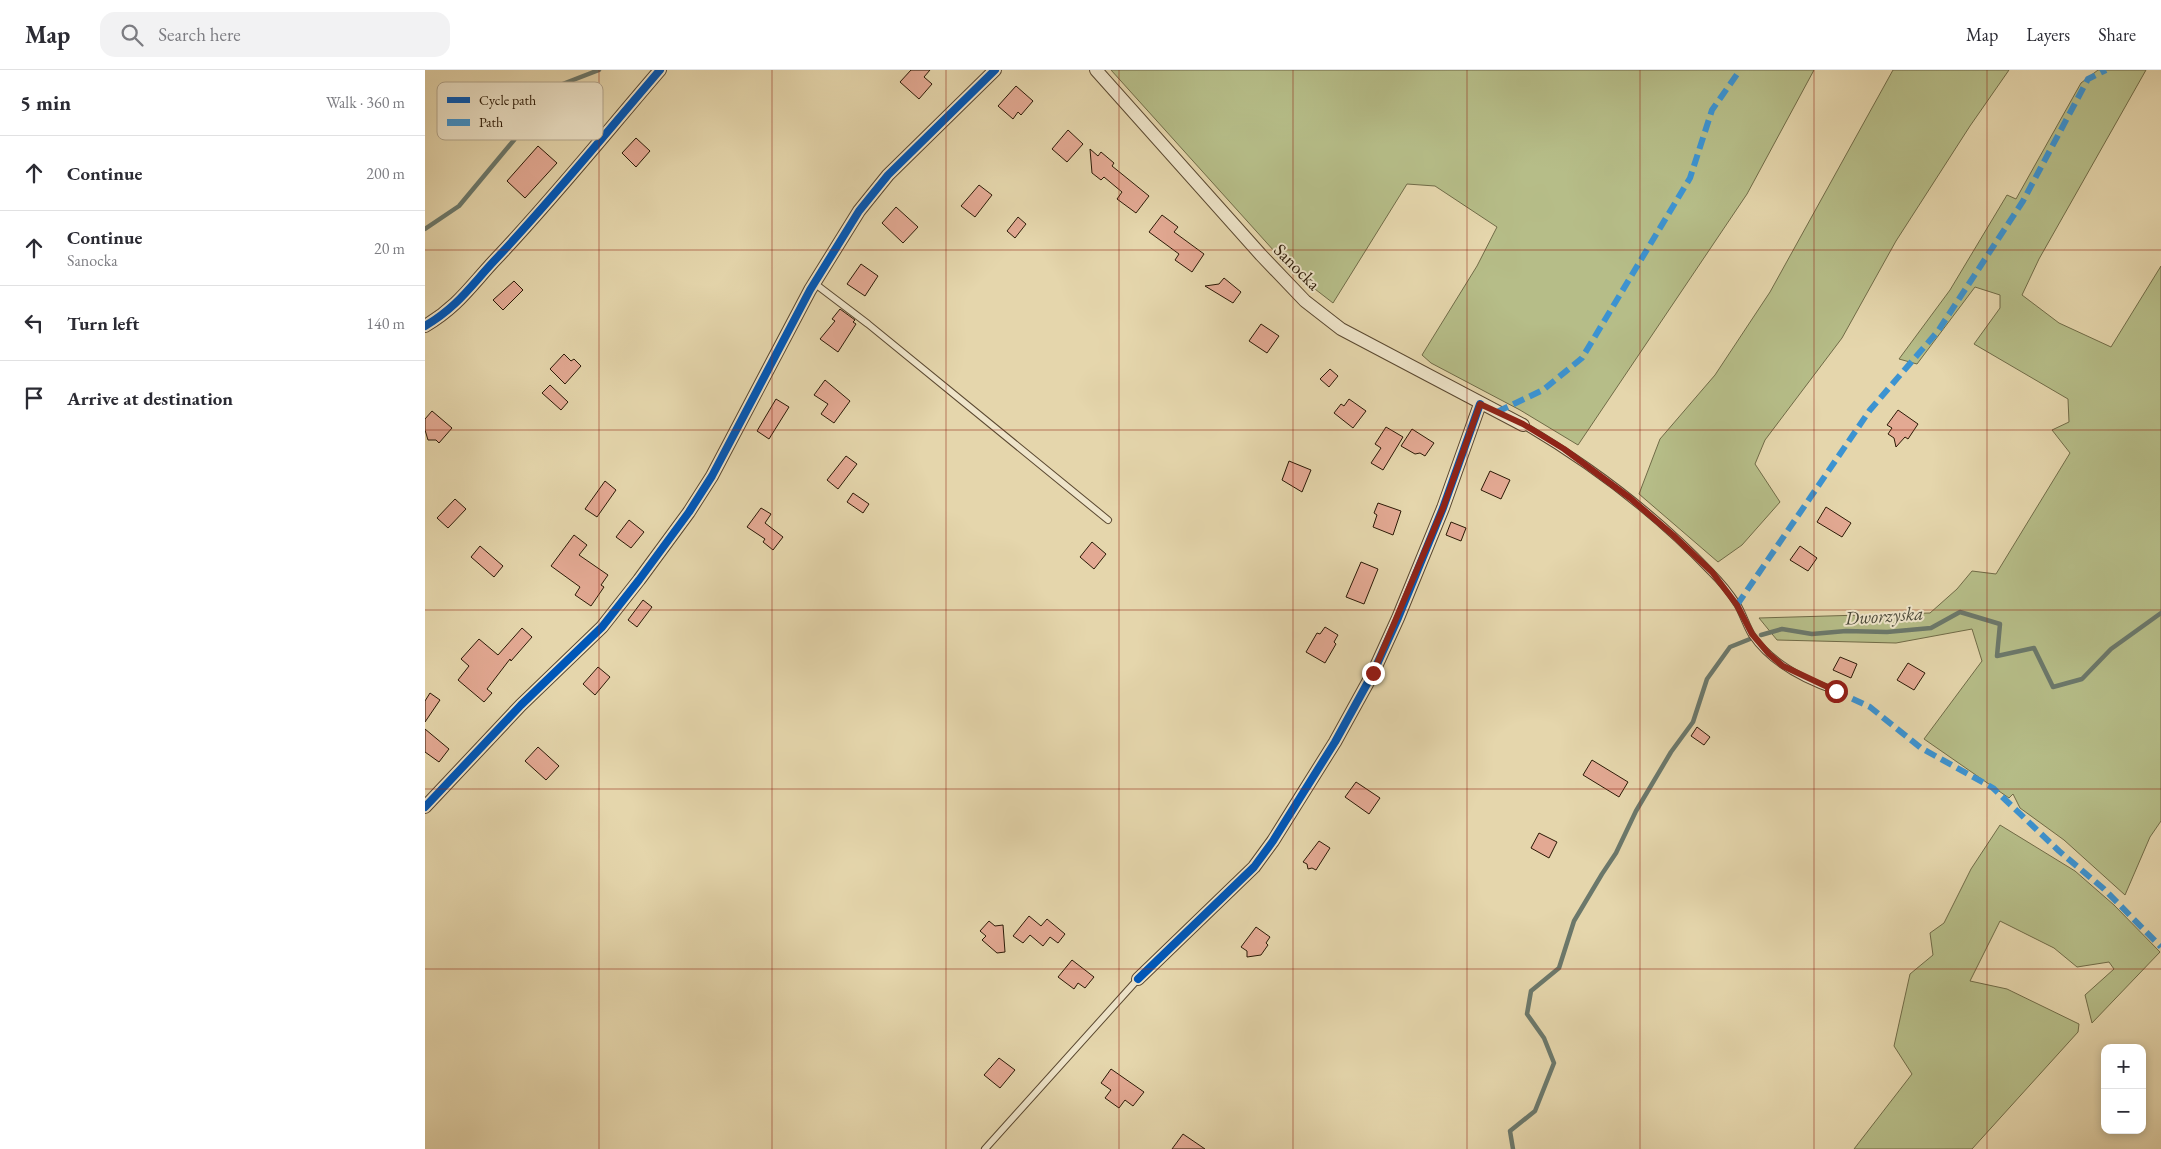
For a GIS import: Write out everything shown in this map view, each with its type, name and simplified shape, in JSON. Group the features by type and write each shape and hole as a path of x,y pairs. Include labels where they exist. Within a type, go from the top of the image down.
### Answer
{"street":[{"path":"603,136 660,70"},
{"path":"425,807 521,705 602,627 639,580 689,512 712,476 814,283 859,211 889,175 995,70"},
{"name":"Sanocka","path":"1096,70 1261,255 1305,301 1341,329 1461,391 1480,404 1523,424"},
{"path":"425,326 446,314 465,294 600,140"},
{"path":"1137,980 1254,867 1273,841 1339,734 1373,673 1398,618 1443,508 1480,404"}],"lane":[{"path":"814,283 868,324 1108,520"},
{"path":"1523,424 1580,460 1673,535 1712,572 1737,605 1752,634 1769,654 1783,666 1836,691"},
{"path":"985,1149 1137,980"}],"green space":[{"path":"1111,70 1814,70 1747,194 1578,445 1520,410 1431,363 1422,355 1477,266 1497,227 1435,186 1407,184 1333,303 1293,272"},
{"path":"1893,70 2009,70 1970,126 1896,241 1842,338 1765,440 1755,464 1780,502 1742,545 1718,562 1639,494 1660,439 1715,375 1770,292"},
{"path":"2098,70 2146,70 2039,259 2022,295 2059,323 2111,347 2161,266 2161,821 2150,837 2125,895 2064,840 2020,808 2013,794 2009,798 1924,739 1982,661 1972,629 1896,643 1777,640 1759,618 1930,613 1957,589 1972,571 1996,574 2070,453 2052,430 2069,422 2068,399 1974,344 2000,308 2000,295 1975,287 1917,364 1899,359 1950,290 2007,195 2016,199 2081,83"},
{"path":"2000,825 2075,871 2114,905 2160,952 2092,1023 2085,995 2114,969 2109,962 2077,967 2054,948 2000,921 1970,981 2007,989 2079,1024 2078,1032 1972,1149 1854,1149 1912,1074 1894,1046 1910,974 1933,955 1930,933 1944,923 1971,869"}],"building":[{"path":"911,70 930,70 924,77 932,84 919,99 900,82"},
{"path":"1016,86 1033,101 1021,115 1018,112 1013,119 998,106"},
{"path":"1068,130 1083,144 1067,162 1052,149"},
{"path":"636,138 650,151 636,167 622,153"},
{"path":"538,146 557,163 525,198 507,181"},
{"path":"1090,149 1098,156 1101,152 1114,163 1112,166 1149,196 1136,213 1117,199 1122,192 1104,177 1101,180 1092,173"},
{"path":"979,185 992,195 975,217 961,206"},
{"path":"896,207 918,227 903,243 882,223"},
{"path":"1162,215 1178,227 1174,232 1204,254 1192,272 1175,260 1179,254 1149,232"},
{"path":"1018,217 1026,224 1015,238 1007,231"},
{"path":"861,264 878,276 865,296 847,284"},
{"path":"1224,278 1241,292 1233,303 1205,286 1219,284"},
{"path":"514,281 523,290 503,310 493,300"},
{"path":"840,309 855,320 853,322 856,324 838,352 820,339 835,321 832,319"},
{"path":"1261,324 1279,336 1267,353 1249,341"},
{"path":"564,354 571,361 574,359 581,366 565,384 550,369"},
{"path":"1330,369 1338,376 1329,387 1320,379"},
{"path":"825,380 850,401 834,423 821,414 828,404 814,395"},
{"path":"550,385 568,402 561,410 542,393"},
{"path":"776,399 789,407 769,439 757,431"},
{"path":"1349,399 1366,411 1353,428 1334,413 1341,404 1344,406"},
{"path":"1898,410 1918,424 1908,439 1905,437 1896,447 1894,438 1888,434 1892,428 1887,425"},
{"path":"432,411 452,428 439,443 436,440 428,440 425,430 425,419"},
{"path":"1386,427 1403,437 1383,470 1371,463 1381,448 1375,444"},
{"path":"1412,429 1434,443 1425,456 1420,453 1415,454 1401,446"},
{"path":"846,456 857,464 838,489 827,480"},
{"path":"1289,461 1311,470 1302,492 1282,480"},
{"path":"1490,471 1510,480 1501,499 1481,490"},
{"path":"605,481 616,490 597,517 585,509"},
{"path":"853,493 869,504 863,513 847,502"},
{"path":"455,499 466,509 448,528 437,518"},
{"path":"1378,503 1401,511 1393,535 1373,527 1377,515 1374,513"},
{"path":"1826,507 1851,523 1842,537 1817,522"},
{"path":"761,508 771,514 765,523 783,537 773,550 763,542 765,539 747,527"},
{"path":"629,520 644,532 631,548 616,537"},
{"path":"1451,522 1466,528 1461,541 1446,535"},
{"path":"574,535 587,545 579,555 608,575 601,585 604,587 591,606 575,595 580,587 551,566"},
{"path":"1092,542 1106,554 1094,569 1080,557"},
{"path":"480,546 503,566 494,577 471,557"},
{"path":"1800,546 1817,558 1808,571 1790,560"},
{"path":"1361,562 1378,569 1364,604 1346,597"},
{"path":"643,600 652,607 637,627 628,620"},
{"path":"1325,627 1338,635 1334,642 1336,644 1325,663 1306,652 1317,633 1320,634"},
{"path":"522,628 532,637 511,661 510,659 487,689 492,693 484,702 458,680 469,666 461,659 479,639 498,655"},
{"path":"1840,657 1857,664 1851,678 1833,670"},
{"path":"1908,663 1925,673 1914,690 1897,680"},
{"path":"598,667 610,677 595,695 583,684"},
{"path":"430,693 440,700 425,722 425,701"},
{"path":"1697,727 1710,737 1704,745 1691,736"},
{"path":"425,729 449,749 439,762 425,752"},
{"path":"538,747 559,766 546,780 525,761"},
{"path":"1592,760 1628,782 1619,797 1583,775"},
{"path":"1356,782 1380,798 1369,814 1345,797"},
{"path":"1539,833 1557,842 1549,858 1531,848"},
{"path":"1319,841 1330,848 1316,870 1308,869 1307,864 1303,862"},
{"path":"1029,916 1041,926 1047,919 1065,934 1058,943 1050,937 1043,946 1030,935 1023,943 1013,936"},
{"path":"989,921 995,926 1003,925 1005,952 997,953 982,940 986,936 980,931"},
{"path":"1256,927 1270,937 1266,943 1268,945 1261,955 1247,957 1247,951 1241,947"},
{"path":"1072,960 1094,977 1085,988 1078,983 1074,989 1058,977"},
{"path":"999,1058 1015,1070 1000,1088 984,1075"},
{"path":"1111,1069 1144,1092 1133,1106 1125,1100 1119,1108 1105,1098 1111,1090 1101,1083"},
{"path":"1183,1134 1205,1149 1172,1149"}],"waterway":[{"path":"568,82 599,70"},
{"path":"425,229 459,206 514,140"},
{"name":"Dworzyska","path":"1761,635 1782,629 1812,634 1846,631 1887,632 1931,628 1960,612 2000,624 1997,656 2034,648 2053,687 2082,679 2111,649 2161,613"},
{"path":"1513,1149 1510,1131 1535,1111 1554,1063 1544,1038 1527,1014 1531,991 1559,968 1574,921 1616,853 1636,811 1671,752 1693,722 1707,679 1730,647 1750,639"}],"marked path":[{"path":"1497,412 1543,390 1582,358 1690,178 1712,110 1740,70"},
{"path":"1737,605 1870,410 1938,331 2023,201 2088,79 2106,70"},
{"path":"1836,691 1870,707 1921,748 1993,788 2059,851 2104,889 2161,947"}],"cycle path":[{"path":"603,138 660,70"},
{"path":"425,807 521,705 602,627 639,580 689,512 712,476 810,290 859,211 888,175 995,70"},
{"path":"425,326 446,312 470,288 558,191 601,140"},
{"path":"1138,979 1254,867 1273,841 1335,742 1373,673 1398,618 1443,508 1480,404"}],"route":[{"path":"1373,673 1398,618 1443,508 1480,404 1523,424 1564,449 1630,498 1712,572 1737,605 1752,634 1769,654 1783,666 1836,691"}]}
